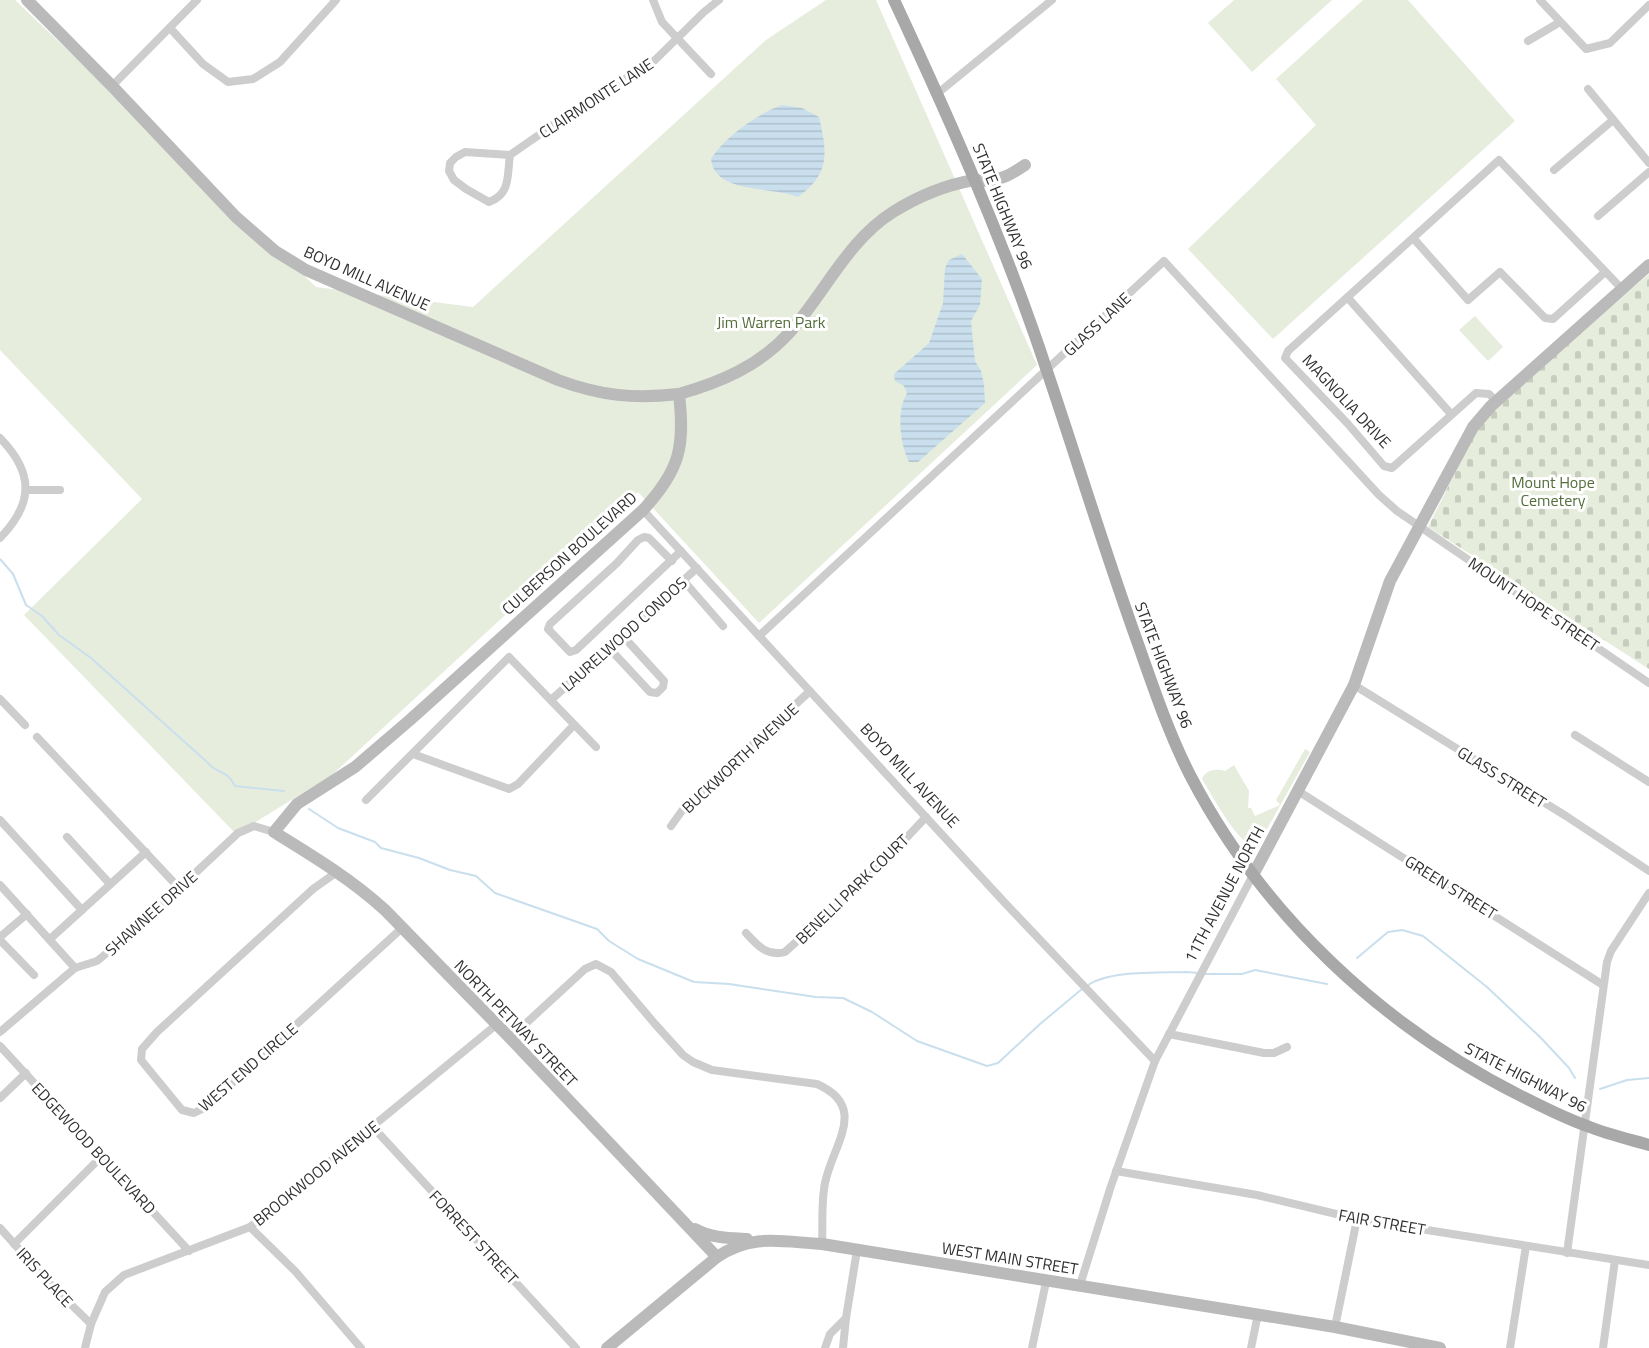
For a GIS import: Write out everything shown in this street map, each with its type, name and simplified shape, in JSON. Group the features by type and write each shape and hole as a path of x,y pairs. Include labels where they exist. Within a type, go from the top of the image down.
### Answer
{"main road":[{"name":"STATE HIGHWAY 96","path":"894,0 938,93 1016,283 1047,370 1112,572 1158,700 1189,773 1209,809 1253,875 1282,911 1336,969 1401,1022 1433,1046 1483,1077 1585,1126 1649,1145"}],"street":[{"name":"BOYD MILL AVENUE","path":"27,0 255,235 287,260 585,390 633,398 679,394"},
{"path":"112,86 197,0"},
{"path":"170,28 203,64 228,82 253,79 280,62 336,0"},
{"path":"653,0 662,22 711,74"},
{"name":"CLAIRMONTE LANE","path":"510,155 655,60 719,0"},
{"path":"938,93 1052,0"},
{"path":"1540,0 1586,49 1610,43 1649,4"},
{"path":"1528,41 1560,22"},
{"path":"1588,89 1649,163"},
{"path":"1554,171 1613,120"},
{"path":"465,152 510,155 505,190 499,198 489,202 454,180 449,171 450,163 465,152"},
{"name":"MAGNOLIA DRIVE","path":"1496,401 1488,394 1476,393 1392,468 1384,466 1348,424 1285,358 1288,351 1499,160 1622,289"},
{"path":"679,394 714,384 744,369 774,348 806,312 843,260 880,221 908,203 938,190 975,180 999,179 1025,165"},
{"path":"1598,216 1649,172"},
{"path":"1414,239 1468,300 1500,272 1545,318 1553,320 1605,272"},
{"name":"GLASS LANE","path":"759,636 1164,261 1379,495 1418,527"},
{"path":"1418,527 1473,427 1496,401 1649,265"},
{"path":"1348,298 1451,414"},
{"name":"CULBERSON BOULEVARD","path":"274,832 297,804 355,767 643,510 667,481 676,463 683,425 679,394"},
{"path":"0,438 15,455 24,474 26,490 19,516 1,537"},
{"path":"26,490 60,490"},
{"name":"BOYD MILL AVENUE","path":"643,510 1093,998 1155,1062"},
{"name":"MOUNT HOPE STREET","path":"1418,527 1649,683"},
{"name":"11TH AVENUE NORTH","path":"1080,1286 1116,1171 1155,1062 1354,686 1390,581 1418,527"},
{"path":"672,561 650,538 644,537 638,540 617,563 550,624 548,629 570,652 576,650 672,561 681,551"},
{"name":"LAURELWOOD CONDOS","path":"550,700 697,568"},
{"path":"683,580 723,626"},
{"path":"609,648 650,692 657,693 663,687 664,681 622,635"},
{"name":"LAURELWOOD CONDOS","path":"366,800 509,657 596,747"},
{"name":"GLASS STREET","path":"1354,686 1566,816 1649,870"},
{"name":"BUCKWORTH AVENUE","path":"670,826 684,808 810,692"},
{"path":"0,699 25,725"},
{"path":"412,754 508,789 518,784 574,725"},
{"path":"1575,735 1649,782"},
{"path":"37,737 180,889"},
{"name":"GREEN STREET","path":"1298,790 1603,985"},
{"name":"BENELLI PARK COURT","path":"746,933 771,954 785,952 878,868 926,817"},
{"path":"0,820 82,910"},
{"name":"SHAWNEE DRIVE","path":"0,1032 75,968 97,961 129,935 238,833 254,826 274,832"},
{"name":"NORTH PETWAY STREET","path":"274,832 367,894 510,1038 717,1257"},
{"path":"67,837 110,884"},
{"path":"50,939 146,852"},
{"name":"WEST END CIRCLE","path":"336,872 313,890 157,1032 142,1050 141,1060 182,1110 194,1113 206,1107 402,928"},
{"path":"0,885 75,968"},
{"path":"1567,1253 1607,962 1611,951 1649,893"},
{"path":"27,914 0,939 34,975"},
{"path":"510,1038 585,969 596,964 611,972 683,1055 693,1062 712,1070 816,1084 831,1090 840,1099 846,1114 844,1128 825,1184 822,1244"},
{"name":"BROOKWOOD AVENUE","path":"85,1348 91,1324 105,1292 124,1275 250,1227 496,1025"},
{"path":"1169,1034 1264,1053 1274,1053 1287,1047"},
{"name":"EDGEWOOD BOULEVARD","path":"0,1046 189,1251"},
{"path":"0,1098 26,1073"},
{"name":"FORREST STREET","path":"372,1126 576,1348"},
{"path":"14,1244 102,1156"},
{"name":"FAIR STREET","path":"1116,1171 1257,1195 1357,1219 1649,1265"},
{"path":"1335,1327 1357,1219"},
{"path":"686,1224 702,1233 721,1238 758,1240"},
{"path":"250,1227 295,1271 361,1348"},
{"name":"IRIS PLACE","path":"0,1228 51,1285 91,1324"},
{"name":"WEST MAIN STREET","path":"607,1348 717,1257 730,1248 758,1240 822,1244 1046,1282 1258,1314 1440,1348"},
{"path":"1510,1348 1526,1246"},
{"path":"843,1348 857,1250"},
{"path":"1603,1348 1615,1260"},
{"path":"1032,1348 1046,1282"},
{"path":"1251,1348 1258,1314"},
{"path":"825,1348 830,1334 846,1318"}],"green space":[{"name":"Jim Warren Park","path":"0,0 15,0 316,287 473,307 766,40 826,0 876,0 1037,365 759,623 638,492 332,775 236,834 24,615 142,499 0,350"},
{"path":"1234,0 1332,0 1252,72 1208,23"},
{"path":"1363,0 1408,0 1515,121 1273,339 1188,249 1316,125 1276,79"},
{"name":"Mount Hope Cemetery","path":"1649,274 1649,669 1428,527 1484,415"},
{"path":"1475,316 1503,347 1488,361 1459,330"},
{"path":"1305,749 1310,752 1257,847 1250,845 1227,819 1202,779 1203,776 1211,771 1225,771 1234,765 1249,791 1248,808 1251,808 1255,816 1280,805 1276,800"}],"water":[{"path":"782,105 802,108 819,117 824,141 824,161 809,188 798,197 733,184 722,178 715,170 711,159 717,151 742,127"},
{"path":"962,254 982,279 980,305 971,321 975,361 981,371 985,403 918,462 909,462 900,428 901,409 907,393 904,386 895,381 894,374 929,343 943,303 945,268 949,260"}],"waterway":[{"path":"0,559 13,574 26,605 42,616 59,635 91,658 214,769 228,776 235,786 284,791"},
{"path":"309,809 338,828 375,842 381,848 476,876 495,893 597,929 609,941 638,959 694,982 729,984 816,997 843,998 872,1012 917,1041 987,1066 998,1063 1082,989"},
{"path":"1357,958 1388,932 1402,930 1423,936 1487,987 1541,1038 1569,1068 1575,1078"},
{"path":"1204,974 1242,974 1255,970 1327,984"},
{"path":"1087,986 1108,977 1121,975 1198,973"},
{"path":"1600,1089 1627,1080 1649,1078"}]}
